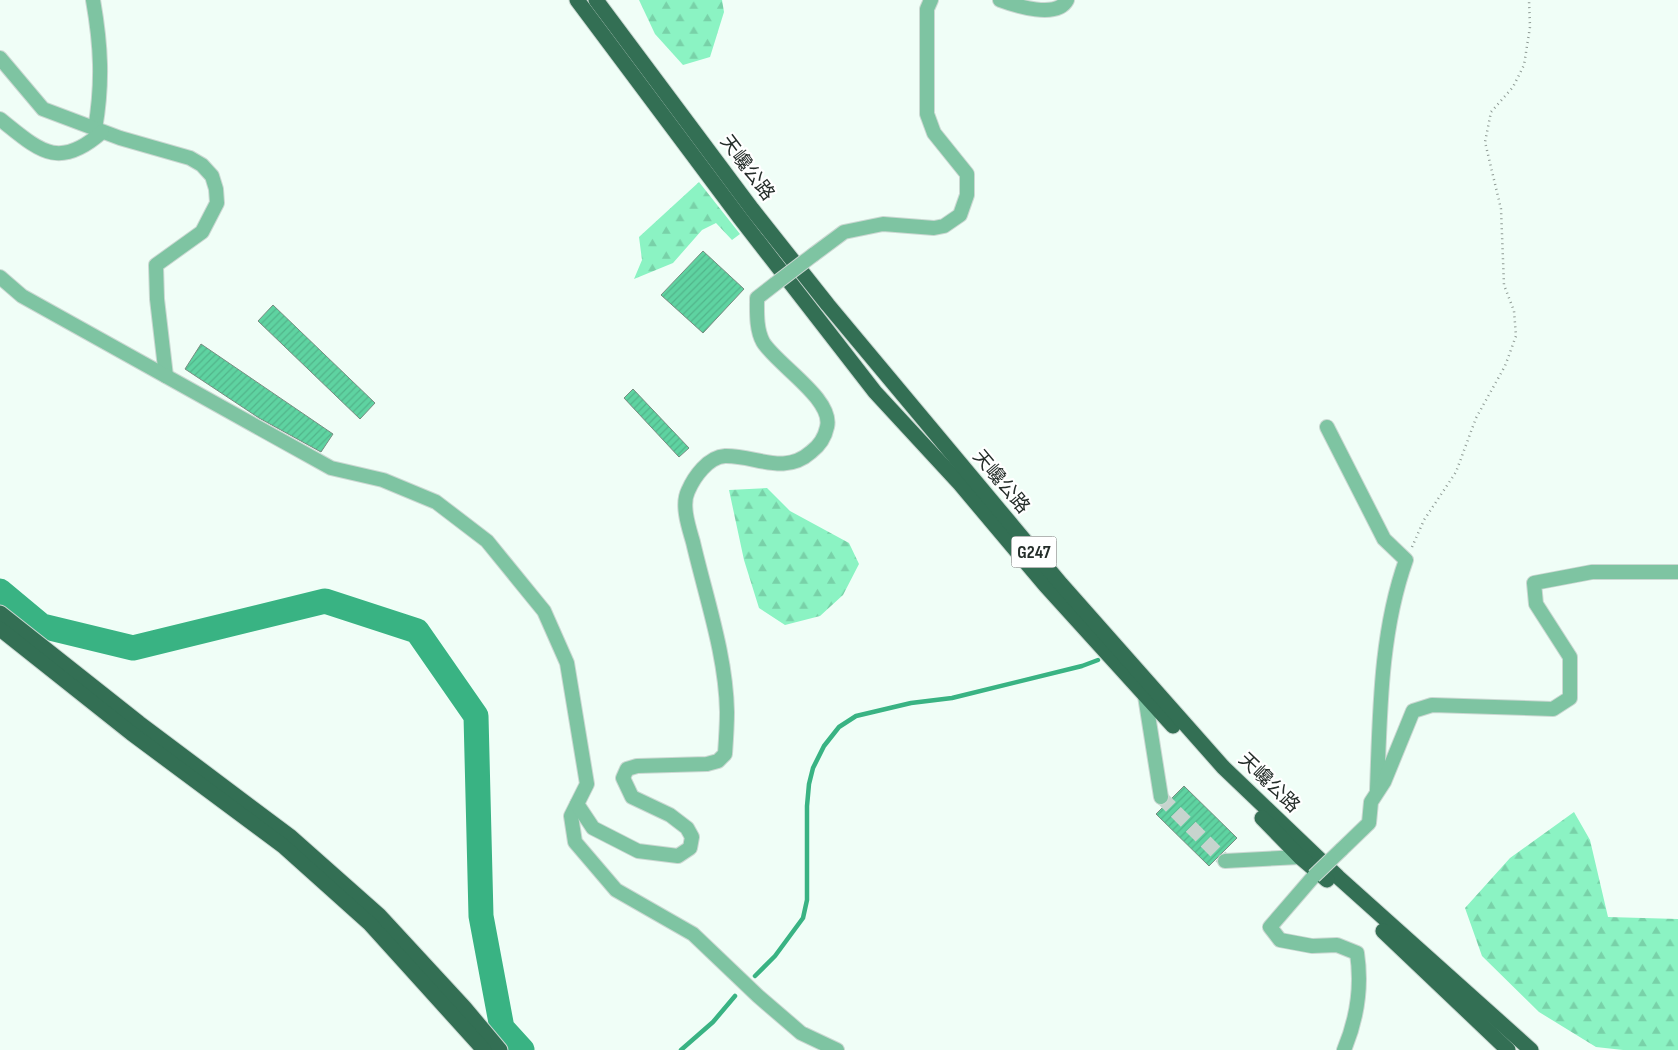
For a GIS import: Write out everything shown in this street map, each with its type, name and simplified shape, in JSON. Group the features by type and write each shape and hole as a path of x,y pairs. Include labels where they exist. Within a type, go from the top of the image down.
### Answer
{"highway":[{"name":"天巉公路","path":"576,0 740,218 875,392 960,484 1045,585 1145,696 1300,857 1437,980 1508,1050"},
{"name":"天巉公路","path":"596,0 752,209 828,305 1061,584 1216,760 1338,877 1532,1050"},
{"path":"0,613 135,728 283,846 370,924 484,1050"},
{"path":"0,629 135,728 291,837 379,915 464,1007 500,1050"}],"street":[{"path":"0,119 31,144 44,151 58,154 72,152 86,146 99,130 101,46 93,0"},
{"path":"577,804 592,828 638,851 678,856 690,848 692,838 687,828 670,815 632,797 623,778 627,769 637,766 707,764 718,761 725,754 727,712 718,645 690,532 685,501 688,491 705,465 724,456 763,463 794,463 803,459 819,446 828,426 827,416 817,397 764,343 758,330 757,298 844,232 884,224 934,228 944,226 960,215 967,195 967,174 934,133 927,114 927,9 931,0"},
{"path":"1000,0 1016,6 1056,10 1064,5 1067,0"},
{"path":"0,58 43,109 99,130 190,158 202,165 212,176 216,189 217,204 202,232 156,266 166,376"},
{"path":"0,277 22,296 331,468 383,480 436,502 487,541 544,612 567,663 586,784 571,816 575,842 616,890 693,934 758,996 801,1033 837,1050"},
{"path":"1327,427 1384,539 1406,560 1389,617 1379,726 1377,794"},
{"path":"1344,1050 1359,999 1360,972 1357,953 1337,945 1312,946 1280,940 1270,927 1314,876 1369,822 1371,802 1384,782 1413,711 1432,705 1554,709 1570,698 1570,657 1536,604 1534,583 1592,572 1678,572"},
{"path":"1145,696 1161,797"},
{"path":"1225,862 1300,857"}],"path":[{"path":"1406,560 1424,520 1456,472 1476,418 1505,366 1516,336 1514,311 1504,285 1502,209 1485,142 1491,112 1513,87 1524,66 1530,27 1528,0"}],"green space":[{"path":"639,0 722,0 724,12 710,57 683,65 655,34"},
{"path":"699,182 740,234 732,240 716,223 702,230 673,263 634,279 642,260 639,237"},
{"path":"767,488 790,511 849,543 859,564 843,595 820,616 785,625 759,608 744,560 729,490"},
{"path":"1574,812 1590,840 1608,917 1678,919 1678,1050 1623,1050 1596,1047 1539,1012 1482,956 1465,908 1510,858"}],"building":[{"path":"703,251 744,289 703,333 661,295"},
{"path":"273,305 375,403 360,419 258,321"},
{"path":"201,344 333,434 321,452 259,418 185,369"},
{"path":"633,389 689,448 679,457 624,398"},
{"path":"1184,786 1237,838 1209,866 1156,814"}],"waterway":[{"path":"0,591 42,626 133,648 325,601 417,631 476,716 481,916 502,1028 522,1050"},
{"path":"755,976 775,956 803,918 807,900 807,806 809,784 813,768 824,746 839,727 856,716 911,703 952,698 1082,666 1098,660"},
{"path":"681,1050 713,1022 735,996"}],"tunnel":[{"path":"1161,797 1225,861"}]}
